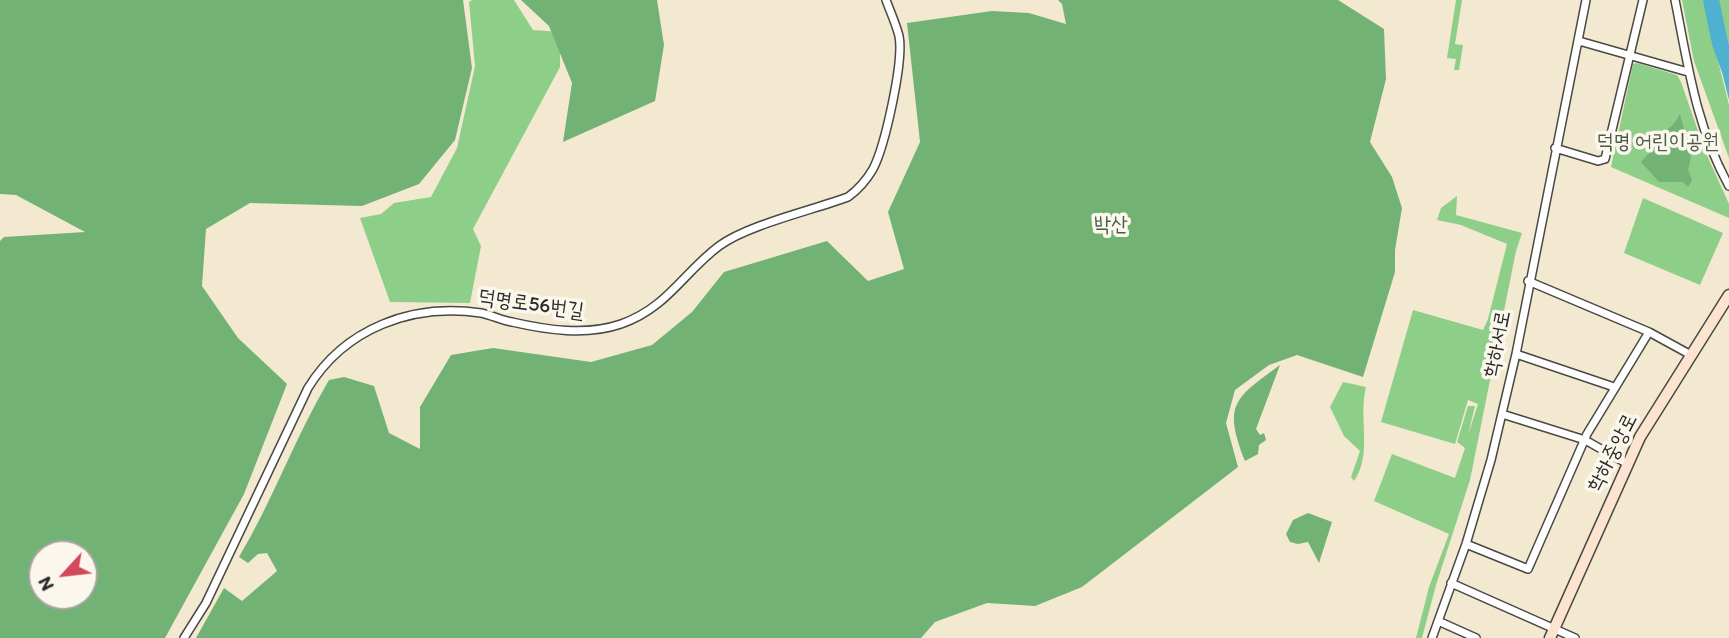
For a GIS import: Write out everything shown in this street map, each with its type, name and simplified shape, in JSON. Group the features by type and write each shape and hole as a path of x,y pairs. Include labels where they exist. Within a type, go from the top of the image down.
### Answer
{"street":[{"name":"덕명로56번길","path":"184,638 206,603 308,388 323,363 358,336 387,321 418,312 482,313 528,326 577,332 622,324 666,300 720,245 848,197 861,187 874,167 881,148 899,55 899,37 886,0"},
{"name":"학하서로","path":"1432,638 1466,544 1502,414 1586,0"},
{"path":"1555,148 1598,161 1605,159 1643,0"},
{"path":"1675,0 1688,72 1702,128 1712,155 1729,186"},
{"path":"1579,41 1688,72"},
{"path":"1528,281 1649,332 1691,355"},
{"name":"학하중앙로","path":"1552,633 1626,463 1729,295"},
{"path":"1466,544 1528,569 1584,440 1649,332"},
{"path":"1516,354 1614,387"},
{"path":"1502,414 1584,440 1626,463"},
{"path":"1451,583 1552,633 1575,638"},
{"path":"1438,621 1476,638"}],"green space":[{"path":"0,0 463,0 472,68 455,140 419,184 362,206 250,203 206,229 202,286 238,338 287,384 244,494 165,638 0,638 0,241 4,237 85,232 16,195 0,194"},
{"path":"514,0 533,30 560,32 560,67 473,229 481,246 470,303 390,302 360,218 381,214 394,203 431,197 457,148 475,66 469,2"},
{"path":"521,0 657,0 664,45 655,101 563,142 572,83 549,26"},
{"name":"박산","path":"1058,0 1338,0 1384,29 1386,79 1370,142 1392,177 1402,208 1395,250 1395,272 1363,377 1297,355 1269,365 1235,390 1226,423 1238,467 1082,587 1035,606 987,603 935,622 921,638 196,638 224,588 242,601 277,571 267,553 258,554 248,563 239,557 329,380 344,377 374,386 389,433 420,449 420,407 451,355 493,348 591,362 652,345 692,312 724,272 827,241 868,281 904,269 888,212 920,142 907,23 992,11 1029,13 1066,24 1062,4"},
{"path":"1456,0 1462,0 1455,44 1463,45 1459,70 1454,70 1456,59 1447,58"},
{"path":"1682,0 1703,0 1729,105 1729,158 1694,61"},
{"path":"1712,0 1729,0 1729,61"},
{"name":"덕명 어린이공원","path":"1633,64 1677,75 1705,151 1729,204 1729,218 1611,167"},
{"path":"1680,114 1691,157 1688,170 1692,180 1688,187 1683,182 1659,182 1641,162 1652,150 1652,132 1662,132 1669,128"},
{"path":"1457,196 1456,215 1522,233 1516,251 1470,480 1422,638 1416,638 1429,587 1449,534 1374,501 1392,454 1455,478 1465,448 1457,442 1468,406 1475,406 1468,435 1478,404 1468,400 1455,444 1381,422 1413,310 1483,330 1488,319 1507,244 1461,225 1437,220 1441,208"},
{"path":"1643,198 1723,233 1700,285 1624,253"},
{"path":"1280,365 1256,429 1260,435 1264,433 1266,440 1259,445 1258,454 1245,461 1235,427 1237,404 1252,386"},
{"path":"1343,382 1366,387 1363,459 1354,481 1351,477 1360,451 1344,436 1330,407"},
{"path":"1308,513 1332,522 1319,563 1308,542 1290,542 1286,534 1293,520"}],"water":[{"path":"1704,0 1712,0 1729,62 1729,100"}],"waterway":[{"path":"1711,0 1720,43 1729,68"}]}
